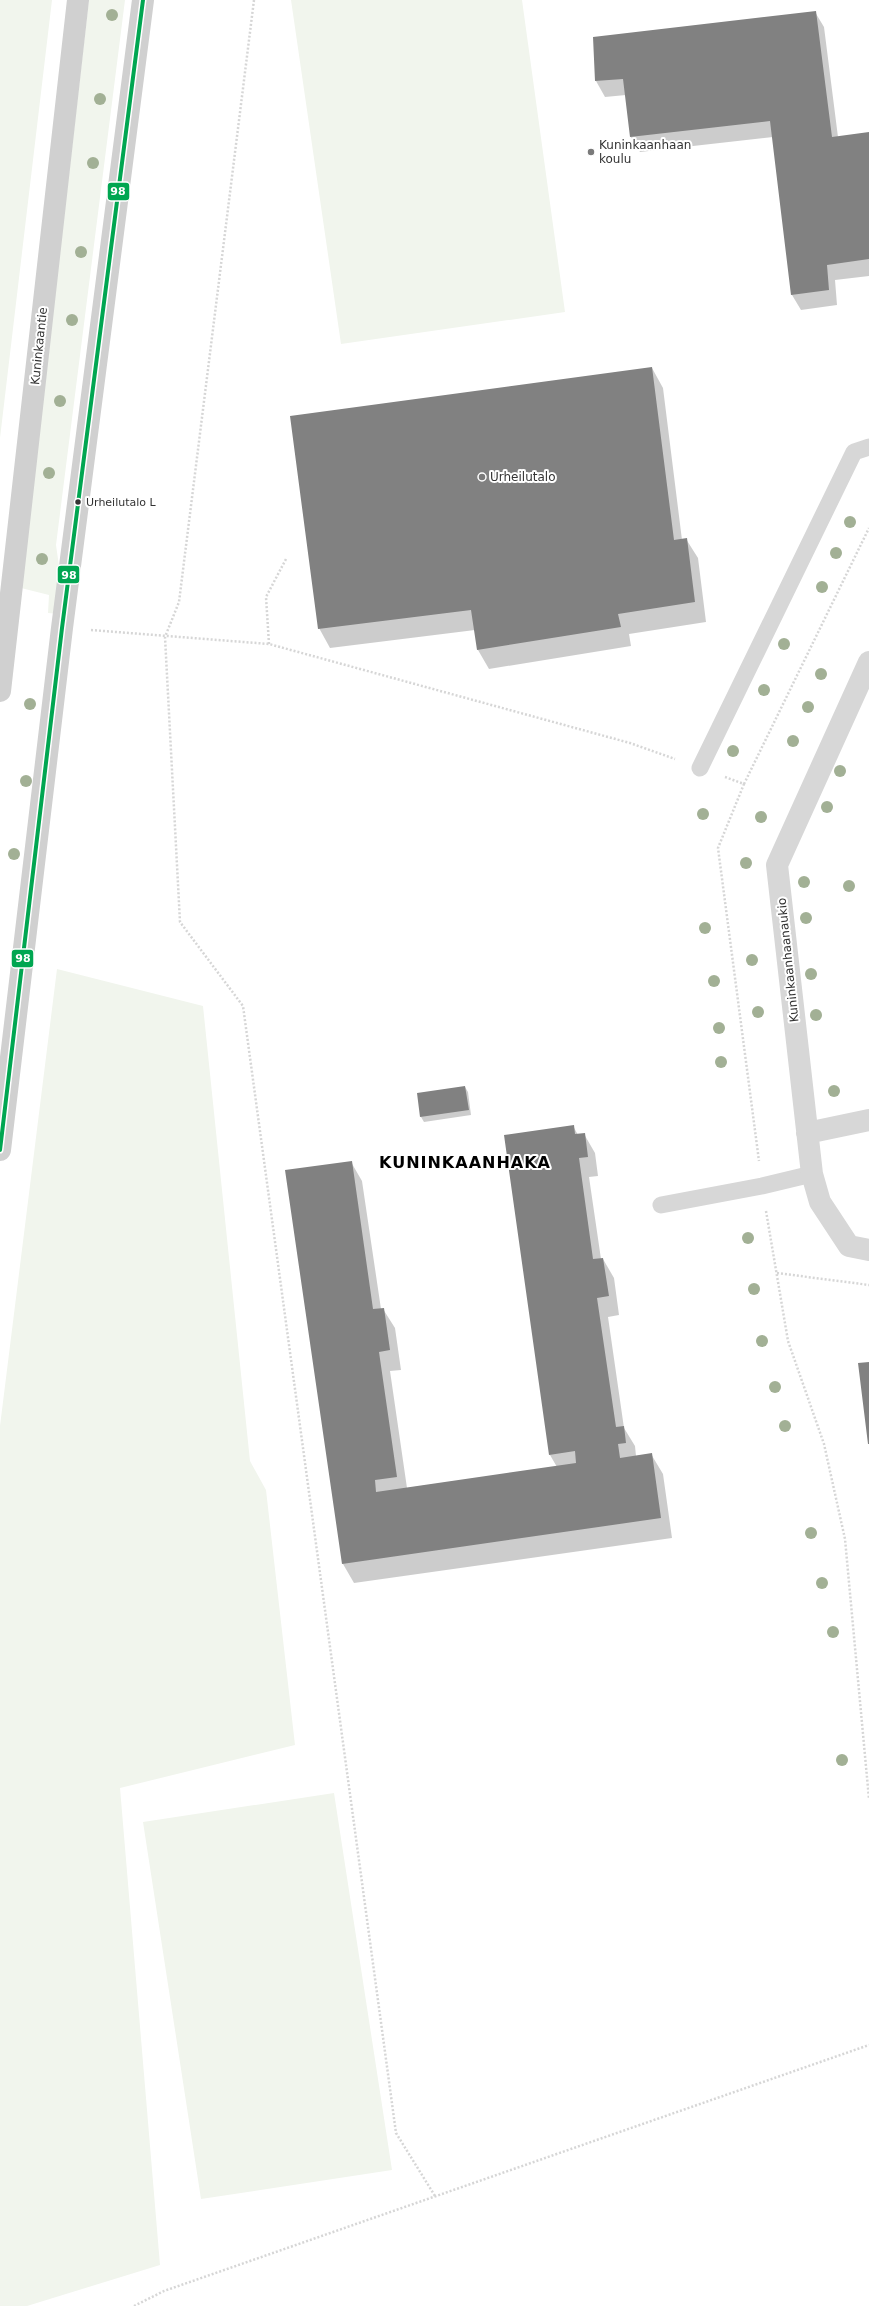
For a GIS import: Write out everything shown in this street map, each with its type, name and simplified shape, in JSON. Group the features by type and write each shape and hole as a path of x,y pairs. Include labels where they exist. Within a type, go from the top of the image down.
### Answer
{"main road":[{"name":"Kuninkaantie","path":"0,691 78,0"},
{"path":"0,1150 62,628 143,0"}],"street":[{"name":"Kuninkaanhaanaukio","path":"869,662 777,865 812,1174 820,1202 849,1246 869,1250"},
{"path":"807,1133 869,1120"}],"lane":[{"path":"700,768 854,452 869,447"},
{"path":"661,1205 762,1186 812,1174"}],"path":[{"path":"254,0 179,602 166,637 180,922 243,1006 396,2133 435,2196"},
{"path":"869,528 744,784 718,848 762,1186 788,1341 824,1444 845,1539 869,1799"},
{"path":"269,644 266,597 286,559"},
{"path":"62,628 269,644 630,744 744,784"},
{"path":"777,1274 869,1285"},
{"path":"134,2306 164,2291 869,2045"}],"shaded area":[{"path":"0,0 52,0 0,438"},
{"path":"89,0 125,0 56,545 62,587 60,614 48,613 49,595 21,588"},
{"path":"291,0 522,0 565,312 341,344"},
{"path":"57,969 203,1006 250,1461 266,1490 295,1745 120,1788 160,2265 27,2306 0,2306 0,1426"},
{"path":"334,1793 392,2170 201,2199 143,1822"}],"building":[{"path":"816,11 832,137 869,132 869,259 827,265 829,290 791,295 770,121 630,137 623,79 595,81 593,37"},
{"name":"Urheilutalo","path":"652,367 674,540 687,538 695,602 618,614 621,627 477,650 471,610 318,629 290,416"},
{"path":"465,1086 469,1110 420,1117 417,1093"},
{"path":"574,1125 575,1134 585,1133 588,1157 579,1158 593,1259 603,1258 609,1296 597,1298 616,1427 624,1426 626,1443 618,1444 620,1458 652,1453 661,1518 342,1564 285,1170 352,1161 373,1309 384,1308 390,1350 379,1352 397,1477 375,1480 376,1492 576,1463 575,1451 549,1455 504,1135"},
{"path":"869,1362 869,1444 868,1444 858,1363"}],"transit line":[{"name":"98","path":"0,1150 62,628 143,0"}],"place":[{"name":"Kuninkaanhaan koulu","path":"591,152"},
{"name":"Urheilutalo","path":"482,477"},
{"name":"Urheilutalo L","path":"78,502"}],"district":[{"name":"KUNINKAANHAKA","path":"465,1162"}]}
